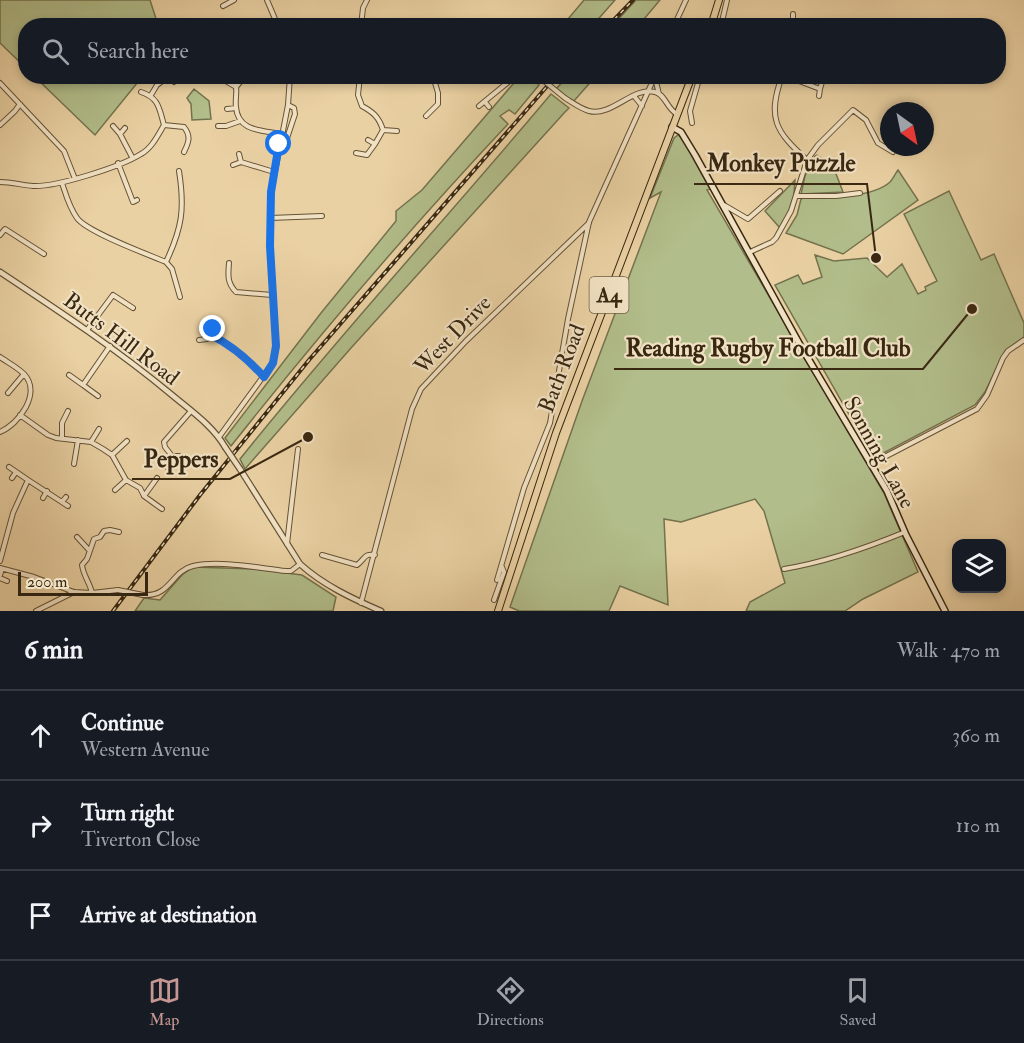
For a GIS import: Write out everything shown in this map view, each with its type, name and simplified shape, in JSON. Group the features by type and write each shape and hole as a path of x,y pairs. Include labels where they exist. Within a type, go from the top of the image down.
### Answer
{"main road":[{"path":"714,18 719,0"},
{"name":"Bath Road","path":"498,610 556,433 689,84"},
{"name":"Sonning Lane","path":"672,127 684,136 800,345 887,491 945,611"}],"street":[{"path":"223,6 234,0"},
{"path":"267,0 275,18"},
{"path":"362,18 363,8 368,0"},
{"path":"678,18 686,0"},
{"path":"722,18 727,0"},
{"path":"794,14 794,18"},
{"path":"0,83 64,150 75,179"},
{"path":"151,95 158,84"},
{"path":"231,84 236,87"},
{"path":"238,84 236,87 236,108 244,126 281,134"},
{"path":"219,437 273,363 276,346 272,295 271,192 288,105 289,84"},
{"path":"356,153 367,155 383,130 380,119 362,106 358,95 359,84"},
{"path":"426,116 438,105 435,84"},
{"path":"480,106 506,84"},
{"path":"548,84 587,111 596,112 643,92 660,94"},
{"path":"497,580 521,498 554,405 568,319 589,222 652,84"},
{"path":"657,84 669,109 677,114"},
{"path":"692,123 690,111 698,84"},
{"path":"780,84 773,110 775,122 797,151 807,160"},
{"path":"807,84 820,89"},
{"path":"819,96 821,84"},
{"path":"141,92 151,95 158,106 164,125"},
{"path":"634,96 642,106"},
{"path":"485,102 489,106"},
{"path":"0,125 20,104"},
{"path":"279,144 285,141 295,114 294,108 288,105"},
{"path":"227,108 236,108"},
{"path":"750,252 771,243 776,238 791,211 800,176 807,160 818,145 853,110 866,120 880,144"},
{"path":"218,126 240,121"},
{"path":"164,125 184,128 188,132 189,142 184,152"},
{"path":"0,182 33,186 62,183 75,179 141,154 164,125"},
{"path":"113,126 132,157"},
{"path":"120,134 125,128"},
{"path":"383,130 397,131"},
{"path":"368,140 375,144"},
{"path":"239,154 241,162"},
{"path":"233,165 241,162 274,172"},
{"path":"118,163 133,202"},
{"path":"166,262 183,213 179,171"},
{"path":"62,183 68,203 77,219 89,228 166,262 172,269 175,289 180,297"},
{"path":"724,205 748,219 780,191"},
{"path":"796,196 836,196 861,193"},
{"path":"270,218 322,216"},
{"name":"West Drive","path":"361,603 412,409 421,389 466,340 589,222"},
{"path":"0,235 6,223"},
{"path":"5,229 44,254"},
{"path":"35,248 39,243"},
{"path":"229,263 231,286 236,292 272,295"},
{"name":"Butts Hill Road","path":"0,272 110,346 191,411 219,437 300,564 311,574 361,603 381,611"},
{"path":"87,330 114,295 133,308"},
{"path":"200,340 207,339 211,335 218,322"},
{"path":"211,335 230,344 264,377"},
{"path":"871,464 977,409 987,395 1003,358 1008,351 1024,340"},
{"path":"83,384 110,346"},
{"path":"0,357 24,374 31,391 28,404 20,415 10,427 0,432"},
{"path":"8,393 24,374"},
{"path":"69,375 98,396"},
{"path":"62,438 62,423 68,411"},
{"path":"167,467 173,460 164,442 191,411"},
{"path":"20,415 48,435 91,442 112,455 126,480 141,485 144,496 162,509"},
{"path":"91,442 99,429"},
{"path":"547,429 556,433"},
{"path":"74,464 78,440"},
{"path":"112,455 127,441"},
{"path":"286,544 298,449"},
{"path":"172,456 179,456"},
{"path":"9,467 68,507"},
{"path":"12,478 16,472"},
{"path":"144,496 158,478"},
{"path":"0,561 13,513 28,480"},
{"path":"115,490 126,480"},
{"path":"43,498 47,491"},
{"path":"62,502 66,497"},
{"path":"92,593 90,584 83,574 82,565 87,559 94,539 100,537 104,531 119,532"},
{"path":"784,569 805,566 905,532"},
{"path":"77,537 89,550"},
{"path":"322,555 357,565 364,556 375,555"},
{"path":"7,581 0,577 1,568 74,592 92,593 118,590 143,595 157,594 182,571 190,567 234,566 291,571 300,564"},
{"path":"494,600 504,572 501,566"},
{"path":"36,611 74,592"}],"green space":[{"path":"0,0 150,0 156,18 18,18 18,60 0,43"},
{"path":"584,0 615,0 599,18 569,18"},
{"path":"636,0 660,0 645,18 619,18"},
{"path":"42,84 136,84 95,135"},
{"path":"513,84 539,85 515,114 509,110 500,116 508,124 366,282 231,446 225,438 321,313 396,221 396,211 422,190"},
{"path":"561,84 589,84 573,102 556,89"},
{"path":"194,89 209,101 211,119 192,120 191,104 187,98"},
{"path":"551,94 569,108 351,348 245,469 240,459 278,412"},
{"path":"678,135 683,139 710,189 707,190 884,493 918,572 863,599 845,611 746,611 750,602 785,583 764,511 755,499 681,522 664,519 668,605 620,586 609,611 519,611 510,607 582,401 661,192 650,198 674,138"},
{"path":"817,155 833,166 843,192 801,194 805,176"},
{"path":"898,170 918,200 843,254 786,233 797,215 801,199 848,196 872,191 890,182"},
{"path":"795,180 793,206 780,228 765,211"},
{"path":"949,191 981,260 994,254 1024,323 1024,337 1005,351 985,392 975,405 874,458 775,285 798,275 803,284 822,277 815,255 834,261 867,258 887,277 902,264 918,294 926,290 925,287 937,281 904,214"},
{"path":"193,567 255,569 302,575 336,597 333,611 135,611 144,598 160,600 182,575"}],"railway":[{"path":"616,18 633,0"},
{"path":"113,611 200,495 309,360 549,84"}],"place":[{"name":"Monkey Puzzle","path":"876,258"},
{"name":"Reading Rugby Football Club","path":"972,309"},
{"name":"Peppers","path":"308,437"}],"route":[{"path":"213,329 211,335 230,344 264,377 273,363 276,346 270,246 271,192 279,144"}]}
